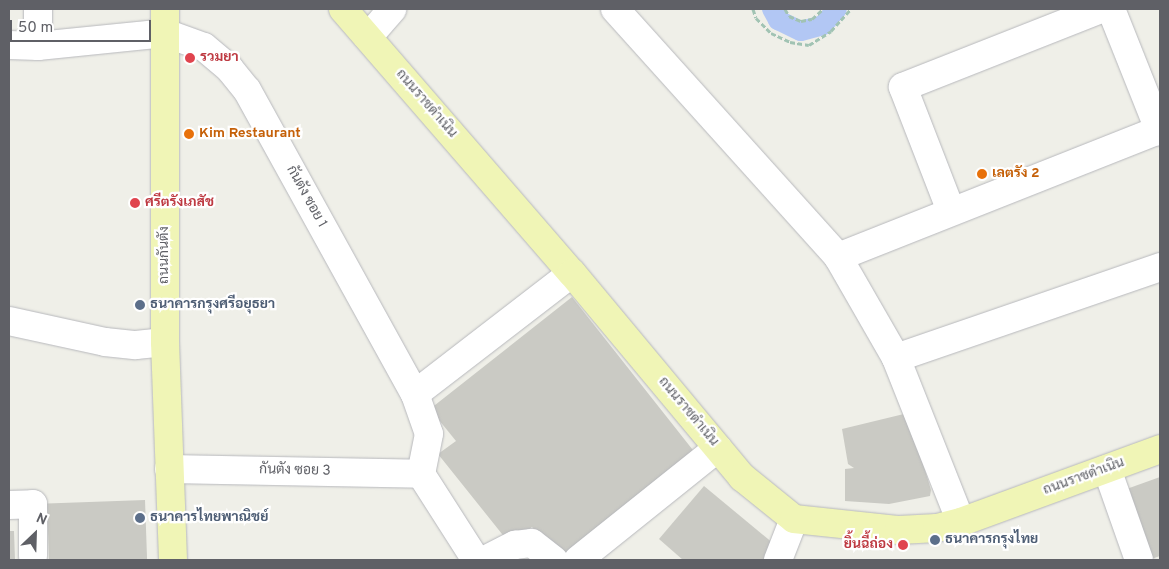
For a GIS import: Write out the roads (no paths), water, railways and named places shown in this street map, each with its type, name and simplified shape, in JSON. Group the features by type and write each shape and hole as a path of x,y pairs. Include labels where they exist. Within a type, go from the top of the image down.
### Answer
{"main road":[{"name":"ถนนราชดำเนิน","path":"343,9 572,273 742,477 794,518 899,530 961,522 1160,449"},
{"name":"ถนนกันตัง","path":"165,21 166,342 173,560"}],"street":[{"path":"38,9 38,46"},
{"path":"368,37 392,9"},
{"path":"615,9 838,257 896,358 961,522"},
{"path":"951,211 903,87 1101,9"},
{"path":"838,257 951,211 1160,131 1111,9"},
{"path":"9,45 38,46 165,21"},
{"name":"กันตัง ซอย 1","path":"165,21 204,47 230,68 247,90 415,394 429,434 421,474"},
{"path":"896,358 1160,267"},
{"path":"415,394 572,273"},
{"path":"9,321 105,342 136,345 166,342"},
{"path":"578,560 718,448"},
{"path":"1107,468 1139,560"},
{"name":"กันตัง ซอย 3","path":"169,469 421,474"},
{"path":"421,474 476,560"},
{"path":"9,504 33,504 32,556"},
{"path":"778,560 794,518"},
{"path":"485,560 515,545 532,543 554,560"}],"waterway":[{"path":"772,9 778,20 801,31 823,25 837,9"}],"place":[{"name":"รวมยา","path":"190,58"},
{"name":"Kim Restaurant","path":"189,134"},
{"name":"เลตรัง 2","path":"982,174"},
{"name":"ศรีตรังเภสัช","path":"135,203"},
{"name":"ธนาคารกรุงศรีอยุธยา","path":"140,305"},
{"name":"ธนาคารไทยพาณิชย์","path":"140,518"},
{"name":"ธนาคารกรุงไทย","path":"935,540"},
{"name":"ยิ้นฉี้ถ่อง","path":"903,545"}]}
